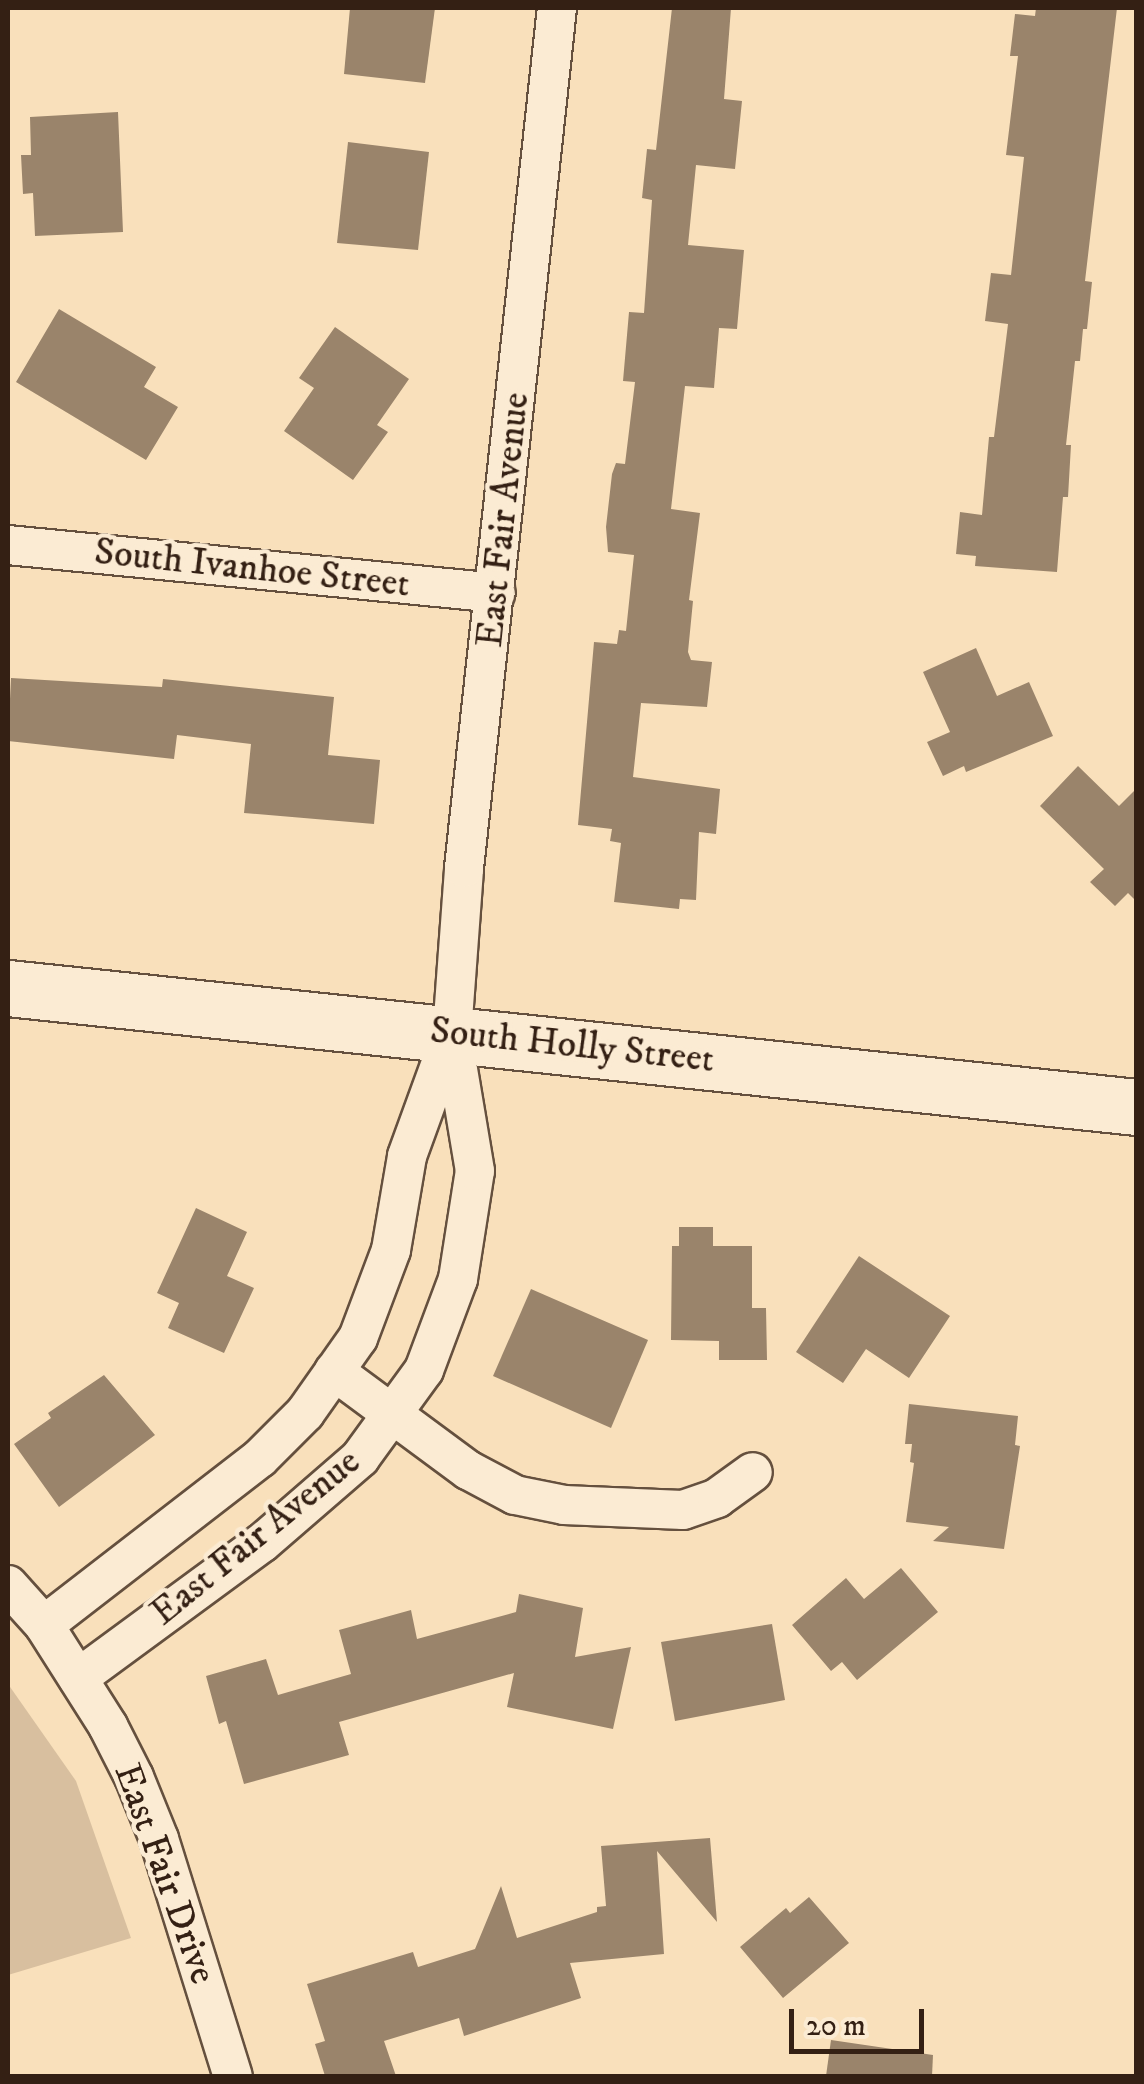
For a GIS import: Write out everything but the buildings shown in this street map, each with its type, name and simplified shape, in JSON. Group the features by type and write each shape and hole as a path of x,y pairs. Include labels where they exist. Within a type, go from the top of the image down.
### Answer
{"main road":[{"name":"South Holly Street","path":"8,988 1136,1108"}],"street":[{"name":"East Fair Avenue","path":"78,1678 310,1503 360,1458 424,1370 443,1328 470,1220 475,1171 452,1033 464,868 557,8"},
{"name":"South Ivanhoe Street","path":"8,544 496,593"},
{"name":"East Fair Avenue","path":"44,1625 260,1458 305,1412 358,1338 390,1250 407,1156 452,1033"},
{"path":"334,1371 468,1470 515,1494 564,1505 683,1510 717,1498 753,1472"},
{"name":"East Fair Drive","path":"8,1584 44,1625 134,1777 160,1839 233,2076"}],"shaded area":[{"path":"8,1684 76,1781 131,1938 8,1975"}]}
